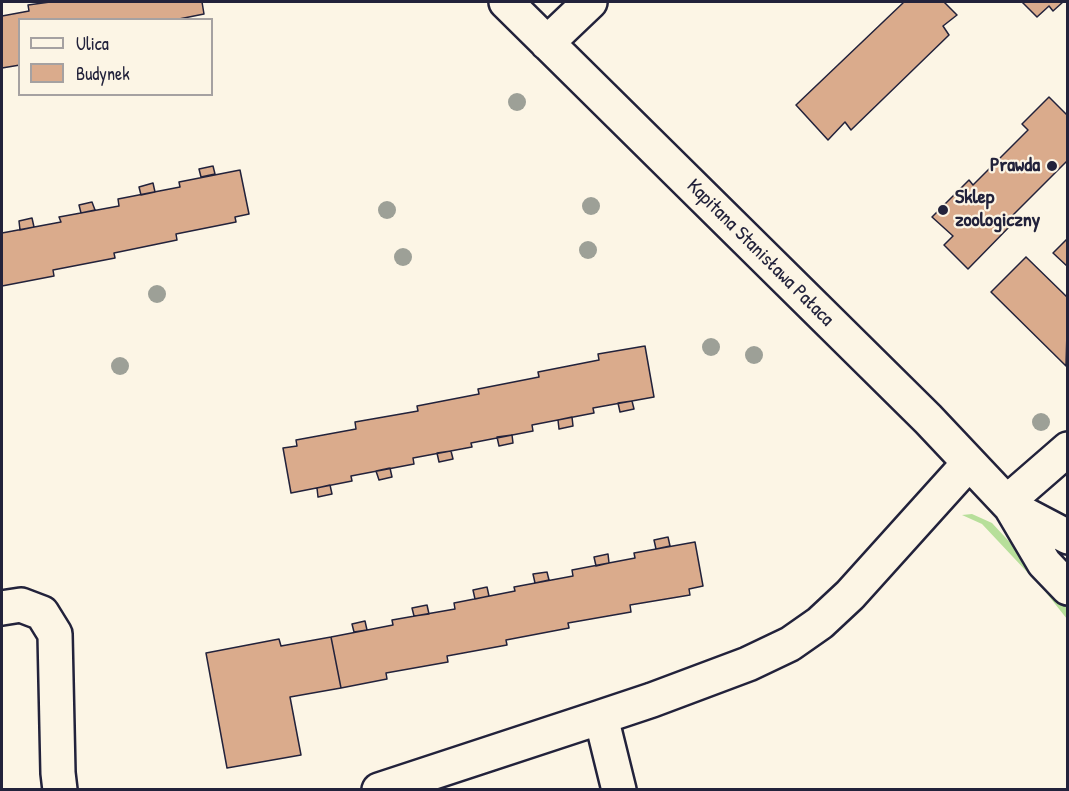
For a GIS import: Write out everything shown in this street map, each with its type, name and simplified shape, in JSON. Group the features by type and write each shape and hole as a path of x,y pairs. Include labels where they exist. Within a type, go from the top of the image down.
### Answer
{"street":[{"name":"Kapitana Stanisława Pałaca","path":"506,2 969,463 1009,505 1044,563 1068,588"},
{"path":"547,43 590,2"},
{"path":"1009,505 1068,449"},
{"path":"379,789 652,700 748,664 797,639 820,623 850,595 969,463"},
{"name":"Kapitana Stanisława Pałaca","path":"1009,505 1068,537"},
{"path":"2,608 21,605 42,613 55,634 57,773 60,789"},
{"path":"601,717 619,789"}],"green space":[{"path":"972,514 992,523 1067,604 1067,619 1044,590 982,524 962,515"}],"building":[{"path":"50,2 202,2 204,14 184,18 18,18 18,65 2,68 2,16 29,11 28,5"},
{"path":"904,2 944,2 957,15 943,26 949,35 851,130 845,122 828,140 796,105"},
{"path":"1022,2 1063,2 1053,11 1049,6 1037,17"},
{"path":"1049,97 1068,116 1068,160 1009,219 1013,223 968,269 944,245 953,236 932,217 969,180 973,185 1028,130 1022,124"},
{"path":"213,166 215,174 201,177 199,169"},
{"path":"240,170 249,214 235,217 236,222 176,234 177,240 114,253 115,258 53,270 54,276 2,286 2,233 61,222 59,217 119,206 118,199 180,187 179,182"},
{"path":"153,183 155,192 141,195 139,187"},
{"path":"92,202 95,210 81,213 79,205"},
{"path":"32,218 34,227 20,230 19,221"},
{"path":"1068,238 1068,267 1053,253"},
{"path":"1026,257 1068,298 1066,366 991,292"},
{"path":"645,346 654,397 593,408 594,413 532,425 533,431 471,443 472,447 413,458 414,464 351,476 352,481 291,493 283,448 297,446 296,440 356,429 355,422 418,411 417,406 479,394 478,389 539,377 538,372 599,360 598,354"},
{"path":"632,401 634,409 620,412 618,403"},
{"path":"572,417 573,426 559,429 558,420"},
{"path":"512,435 513,443 499,446 497,437"},
{"path":"451,451 453,459 439,462 437,453"},
{"path":"390,468 392,477 379,480 376,471"},
{"path":"330,485 332,494 318,497 317,488"},
{"path":"668,537 670,546 656,549 654,540"},
{"path":"695,542 703,586 689,589 690,595 630,605 631,612 568,623 569,628 506,640 507,645 447,656 448,662 386,673 387,679 341,688 331,637 393,625 392,620 455,609 454,603 515,591 514,587 573,576 572,570 635,558 634,553"},
{"path":"608,554 609,563 596,566 594,557"},
{"path":"547,572 549,580 535,583 533,574"},
{"path":"487,587 489,596 475,599 473,590"},
{"path":"427,605 429,614 414,616 412,608"},
{"path":"365,621 367,630 354,632 352,624"},
{"path":"331,637 341,688 290,697 301,755 227,768 206,653 279,639 281,646"}],"place":[{"name":"Prawda","path":"1052,166"},
{"name":"Sklep zoologiczny","path":"943,210"}]}
